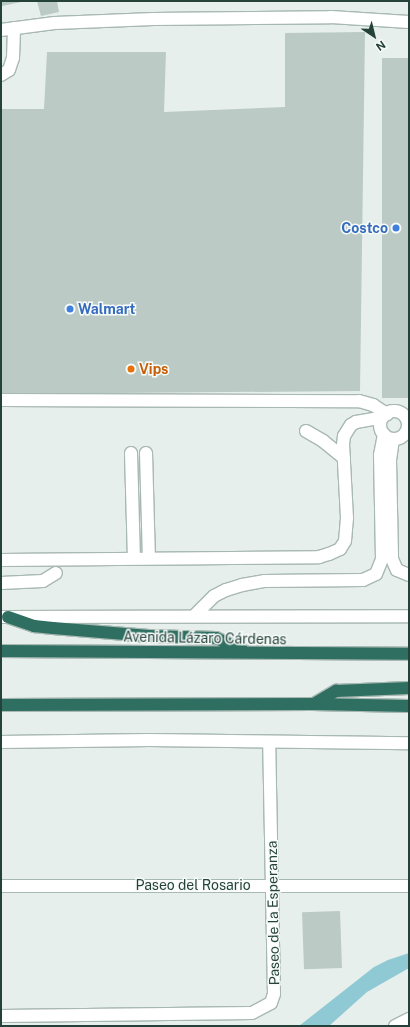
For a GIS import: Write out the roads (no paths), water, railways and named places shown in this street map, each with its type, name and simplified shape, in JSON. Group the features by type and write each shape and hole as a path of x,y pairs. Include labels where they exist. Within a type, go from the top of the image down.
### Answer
{"highway":[{"path":"4,617 34,626 59,629 216,638 247,652"},
{"name":"Avenida Lázaro Cárdenas","path":"1,651 409,654"},
{"path":"313,704 336,691 409,688"},
{"path":"1,705 313,704 409,706"}],"street":[{"path":"1,30 55,23 153,19 331,17 409,22"},
{"path":"1,75 9,70 13,58 14,28"},
{"path":"1,400 355,400 367,403 385,415"},
{"path":"1,560 318,557 340,549 345,541 347,518 344,436 351,425 360,420 385,415 391,412 400,412 404,415 408,424 405,434 402,437 388,437"},
{"path":"385,415 380,425 388,437 390,460 392,559 397,570 409,575"},
{"path":"306,431 344,458"},
{"path":"194,616 214,596 242,585 264,581 363,580 376,574 382,559 380,455 388,437"},
{"path":"131,453 134,558"},
{"path":"146,454 149,558"},
{"path":"1,583 43,581 56,573"},
{"name":"Avenida Lázaro Cárdenas","path":"4,617 409,616"},
{"path":"1,742 149,740 269,743 409,743"},
{"name":"Paseo de la Esperanza","path":"1,1016 252,1013 271,1003 274,994 269,743"},
{"name":"Paseo del Rosario","path":"1,886 409,886"},
{"path":"395,1026 409,1019"}],"water":[{"path":"409,953 409,968 367,992 329,1026 299,1026 374,967 388,960"}],"place":[{"name":"Costco","path":"396,228"},
{"name":"Walmart","path":"70,309"},
{"name":"Vips","path":"131,369"}]}
